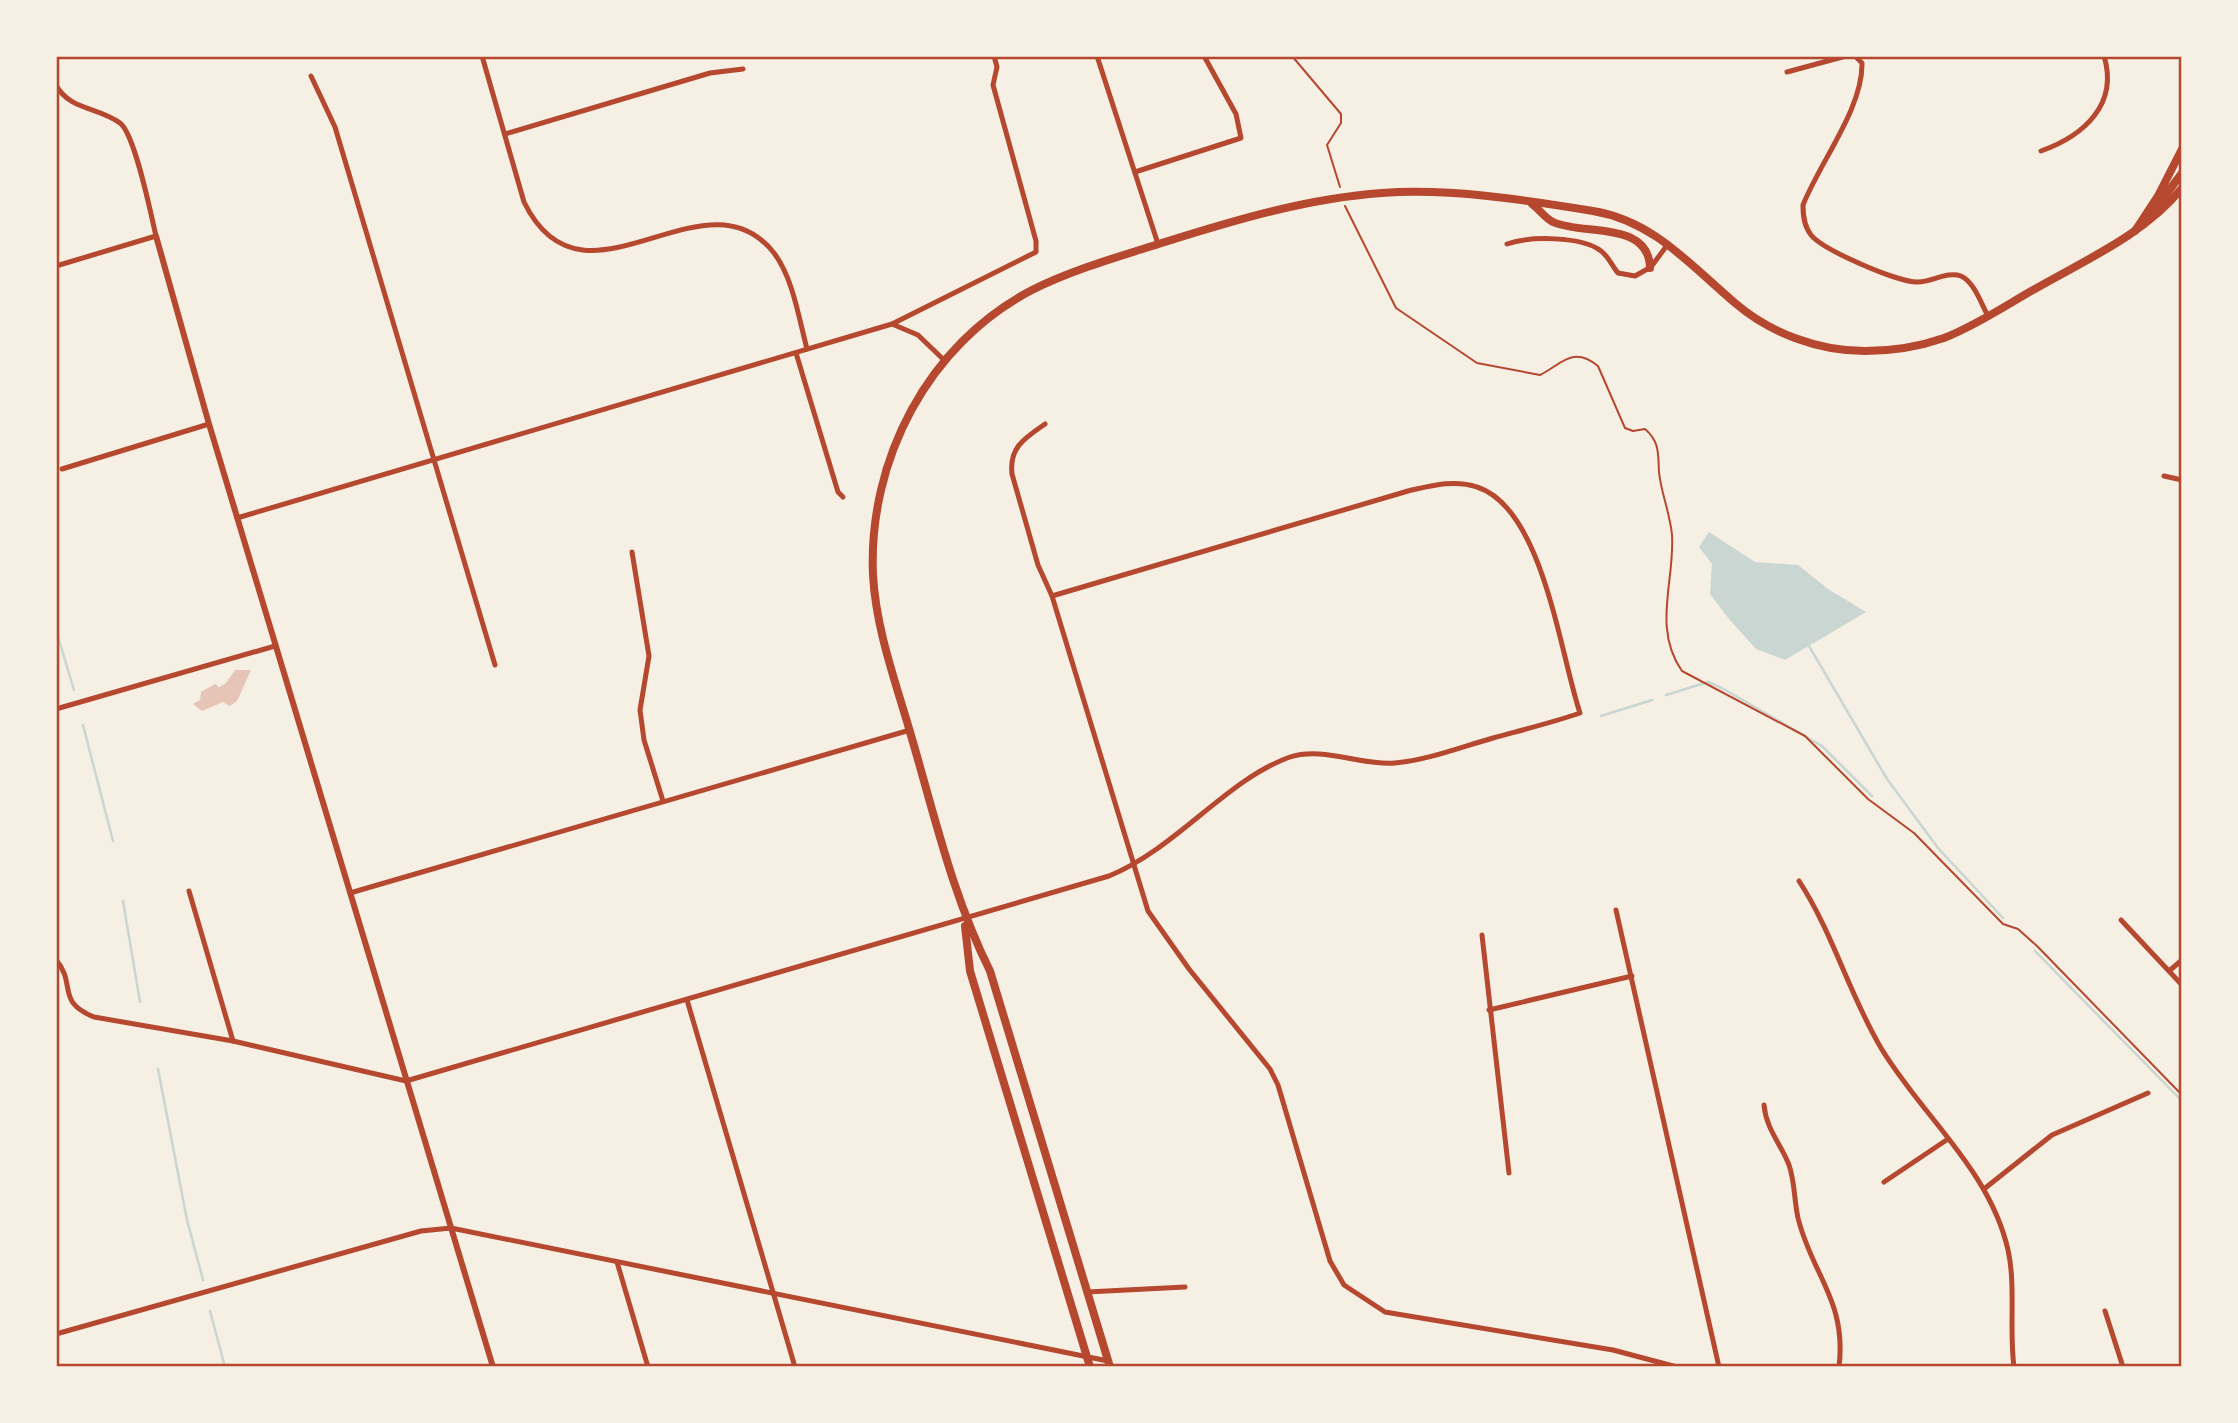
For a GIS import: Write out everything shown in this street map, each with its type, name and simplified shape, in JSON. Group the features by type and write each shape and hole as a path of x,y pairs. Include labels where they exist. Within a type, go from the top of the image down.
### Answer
{"main road":[{"path":"2134,231 2158,196 2182,149"},
{"path":"2134,231 2163,201 2182,173"},
{"path":"1109,1364 990,971 965,920 884,647 877,611 873,578 875,511 899,432 919,396 945,361 988,321 1030,291 1070,274 1158,244 1316,202 1382,193 1442,194 1595,211 1624,219 1668,244 1749,314 1788,335 1818,345 1852,351 1906,349 1949,336 1988,316 2151,222 2182,188"},
{"path":"1532,204 1553,222 1609,232 1641,244 1649,255 1650,268"},
{"path":"965,920 970,971 1090,1367"}],"street":[{"path":"482,56 531,217 554,241 570,248 607,250 711,223 744,230 757,237 779,262 807,349"},
{"path":"237,518 892,324 1036,252 1036,241 993,85 997,67 994,56"},
{"path":"1097,56 1158,244"},
{"path":"1135,172 1241,138 1236,114 1204,56"},
{"path":"1787,72 1846,56"},
{"path":"1855,56 1862,62 1855,99 1803,205 1803,219 1808,233 1832,253 1903,281 1917,282 1956,275 1962,277 1968,281 1988,316"},
{"path":"2041,151 2076,135 2100,112 2107,76 2104,56"},
{"path":"505,134 710,73 743,69"},
{"path":"311,76 335,127 495,665"},
{"path":"56,85 68,100 106,115 126,129 209,424 492,1367"},
{"path":"56,266 156,236"},
{"path":"1507,244 1530,238 1587,244 1599,249 1618,273 1635,276 1650,268 1668,244"},
{"path":"892,324 918,335 945,361"},
{"path":"796,352 838,492 844,497"},
{"path":"62,470 209,424"},
{"path":"1045,424 1023,439 1010,459 1038,565 1052,596 1133,866 1154,923 1258,1052 1278,1085 1329,1261 1344,1285 1385,1312 1614,1350 1676,1367"},
{"path":"2164,476 2182,481"},
{"path":"56,960 61,965 70,1001 79,1011 94,1017 233,1041 407,1081 965,920 1133,866 1251,778 1290,757 1304,754 1365,763 1395,763 1458,749 1580,713 1550,603 1522,527 1500,499 1477,486 1436,485 1052,596"},
{"path":"632,552 649,656 640,710 644,740 663,801"},
{"path":"56,709 275,646"},
{"path":"350,893 909,730"},
{"path":"1799,881 1818,910 1881,1048 1984,1189 1997,1216 2009,1252 2014,1367"},
{"path":"189,891 233,1041"},
{"path":"1616,910 1719,1367"},
{"path":"2121,920 2182,985"},
{"path":"1482,935 1508,1173"},
{"path":"2169,971 2182,960"},
{"path":"1489,1010 1632,976"},
{"path":"687,1000 795,1367"},
{"path":"1984,1189 2052,1135 2148,1093"},
{"path":"1764,1105 1772,1135 1788,1163 1798,1217 1838,1312 1842,1342 1839,1367"},
{"path":"1884,1182 1948,1139"},
{"path":"56,1334 421,1231 451,1228 1087,1357 1109,1364"},
{"path":"617,1262 648,1367"},
{"path":"1087,1292 1185,1287"},
{"path":"2105,1311 2123,1367"}],"path":[{"path":"1292,56 1341,114 1341,123 1328,148 1342,194"},
{"path":"1343,200 1392,304 1402,313 1449,346 1484,365 1537,376 1566,359 1594,363 1625,428 1633,431 1645,429 1650,433 1659,452 1659,472 1669,508 1672,536 1666,627 1677,663 1688,676 1805,736 1868,799 1914,833 2003,924 2018,929 2038,946 2182,1095"}],"shaded area":[{"path":"1709,532 1755,562 1798,565 1828,589 1866,612 1785,660 1756,649 1710,594 1712,564 1699,547"}],"building":[{"path":"235,670 251,670 237,701 230,706 223,702 202,711 193,704 200,700 201,692 215,684 219,687 226,683"}],"waterway":[{"path":"56,630 74,690"},
{"path":"1809,646 1887,779 1938,848 2003,918"},
{"path":"1666,695 1708,682 1722,688 1822,746 1872,796"},
{"path":"1601,716 1652,700"},
{"path":"83,725 113,841"},
{"path":"123,901 140,1002"},
{"path":"2035,951 2182,1101"},
{"path":"158,1069 187,1220 203,1280"},
{"path":"210,1311 225,1367"}]}
